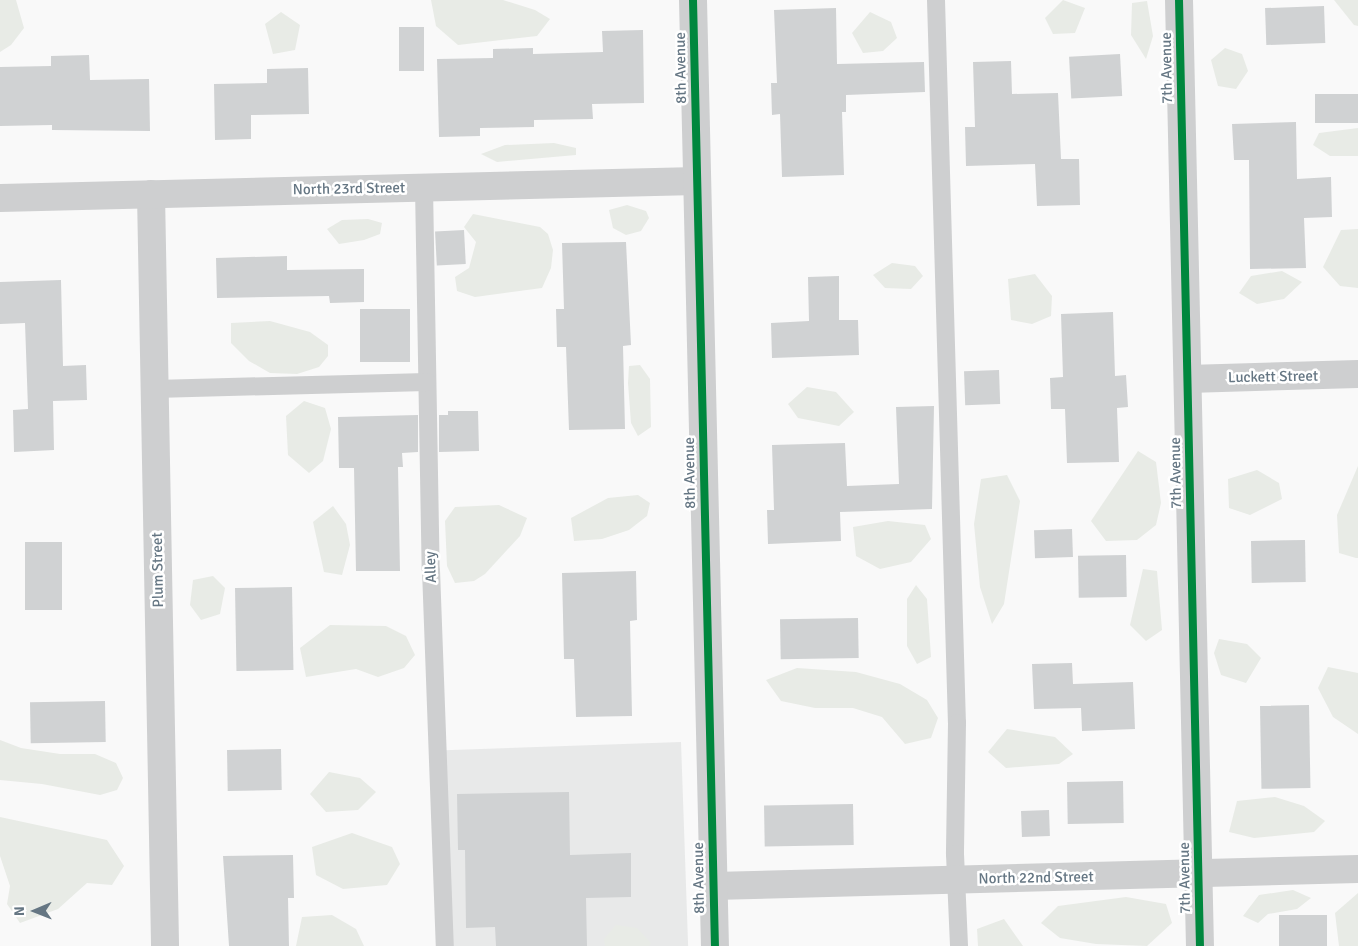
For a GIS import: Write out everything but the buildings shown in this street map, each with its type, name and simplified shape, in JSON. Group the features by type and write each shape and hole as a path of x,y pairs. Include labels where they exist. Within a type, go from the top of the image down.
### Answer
{"street":[{"name":"8th Avenue","path":"693,0 714,946"},
{"name":"7th Avenue","path":"1179,0 1200,946"},
{"name":"North 23rd Street","path":"0,198 697,181"},
{"name":"Plum Street","path":"151,194 165,946"},
{"name":"Luckett Street","path":"1188,379 1358,374"},
{"name":"North 22nd Street","path":"713,886 1358,869"}],"lane":[{"path":"936,0 957,723 956,880 958,946"},
{"name":"Alley","path":"424,188 444,946"},
{"path":"155,389 428,382"}],"shaded area":[{"path":"0,0 16,0 24,28 11,45 0,52"},
{"path":"431,0 503,0 535,10 550,19 537,36 458,45 436,26"},
{"path":"1063,0 1085,8 1075,33 1053,34 1045,18"},
{"path":"1334,0 1358,0 1358,26 1354,25"},
{"path":"1147,1 1153,36 1146,59 1131,35 1132,3"},
{"path":"281,12 300,25 295,50 273,54 265,24"},
{"path":"870,12 891,22 897,38 883,51 863,53 852,33"},
{"path":"1225,48 1242,54 1248,71 1236,89 1218,86 1211,60"},
{"path":"1358,128 1358,156 1330,156 1313,145 1319,133"},
{"path":"554,143 576,148 576,155 497,162 481,154 505,145"},
{"path":"627,205 646,211 649,218 641,231 626,235 613,228 609,210"},
{"path":"473,214 540,227 548,234 553,250 551,268 542,288 475,297 457,291 455,277 469,268 476,242 464,227"},
{"path":"368,219 382,223 380,234 364,240 339,244 327,229 342,220"},
{"path":"1358,229 1358,288 1340,286 1323,267 1341,230"},
{"path":"892,263 915,266 923,276 911,289 885,288 873,275"},
{"path":"1282,271 1302,282 1284,299 1257,304 1239,293 1251,276"},
{"path":"1035,274 1052,296 1051,316 1032,324 1011,320 1008,279"},
{"path":"270,321 310,332 328,345 328,356 319,367 297,374 270,373 249,361 231,343 231,323"},
{"path":"640,365 650,379 651,427 638,436 631,423 628,383 629,366"},
{"path":"807,387 836,392 854,412 839,426 798,418 788,404"},
{"path":"304,401 325,408 331,429 323,461 309,473 288,455 286,416"},
{"path":"1138,451 1156,462 1161,503 1156,525 1137,540 1106,541 1091,521"},
{"path":"1358,466 1358,558 1356,558 1339,553 1337,515"},
{"path":"1257,470 1279,483 1282,499 1250,515 1229,508 1228,479"},
{"path":"1007,475 1020,501 1004,604 992,624 980,587 974,524 981,479"},
{"path":"638,495 650,503 647,516 629,530 602,539 574,541 571,518 608,498"},
{"path":"499,505 527,518 520,536 485,574 474,581 455,583 447,566 445,521 455,507"},
{"path":"333,506 346,524 350,545 342,575 324,572 313,522"},
{"path":"888,521 925,525 931,539 911,562 880,569 856,556 853,527"},
{"path":"1143,569 1157,571 1162,630 1146,641 1130,625"},
{"path":"213,576 225,588 220,614 201,620 190,605 193,580"},
{"path":"916,585 927,599 931,657 917,664 907,646 907,599"},
{"path":"330,625 386,626 406,636 415,655 404,668 378,677 356,669 306,677 300,648"},
{"path":"1219,639 1247,644 1261,658 1246,683 1221,675 1214,653"},
{"path":"1328,667 1358,673 1358,734 1333,717 1318,688"},
{"path":"797,668 856,672 900,684 927,700 938,718 931,738 905,744 882,717 853,708 815,708 781,701 766,680"},
{"path":"1007,729 1055,737 1073,754 1059,764 1006,768 988,752"},
{"path":"0,740 21,748 60,754 95,754 116,763 123,778 117,790 100,795 42,784 0,780"},
{"path":"681,742 688,946 451,946 444,750"},
{"path":"329,772 360,778 376,792 358,810 326,812 310,794"},
{"path":"1275,797 1304,806 1325,821 1314,832 1254,838 1229,832 1237,801"},
{"path":"0,817 107,840 124,866 112,885 87,883 58,909 20,923 7,904 10,886 0,856"},
{"path":"352,833 392,847 400,864 387,885 343,889 316,875 312,847"},
{"path":"1293,890 1311,898 1297,909 1268,914 1258,923 1243,916 1259,895"},
{"path":"1358,893 1358,946 1339,946 1335,913"},
{"path":"1126,897 1166,904 1172,923 1147,946 1096,944 1060,938 1041,923 1058,906"},
{"path":"332,915 356,929 364,946 296,946 302,917"},
{"path":"1004,919 1023,946 978,946 977,929"},
{"path":"616,925 637,928 651,943 649,946 605,946 604,939"}],"cycle path":[{"path":"693,0 715,946"},
{"path":"1179,0 1200,946"}]}
